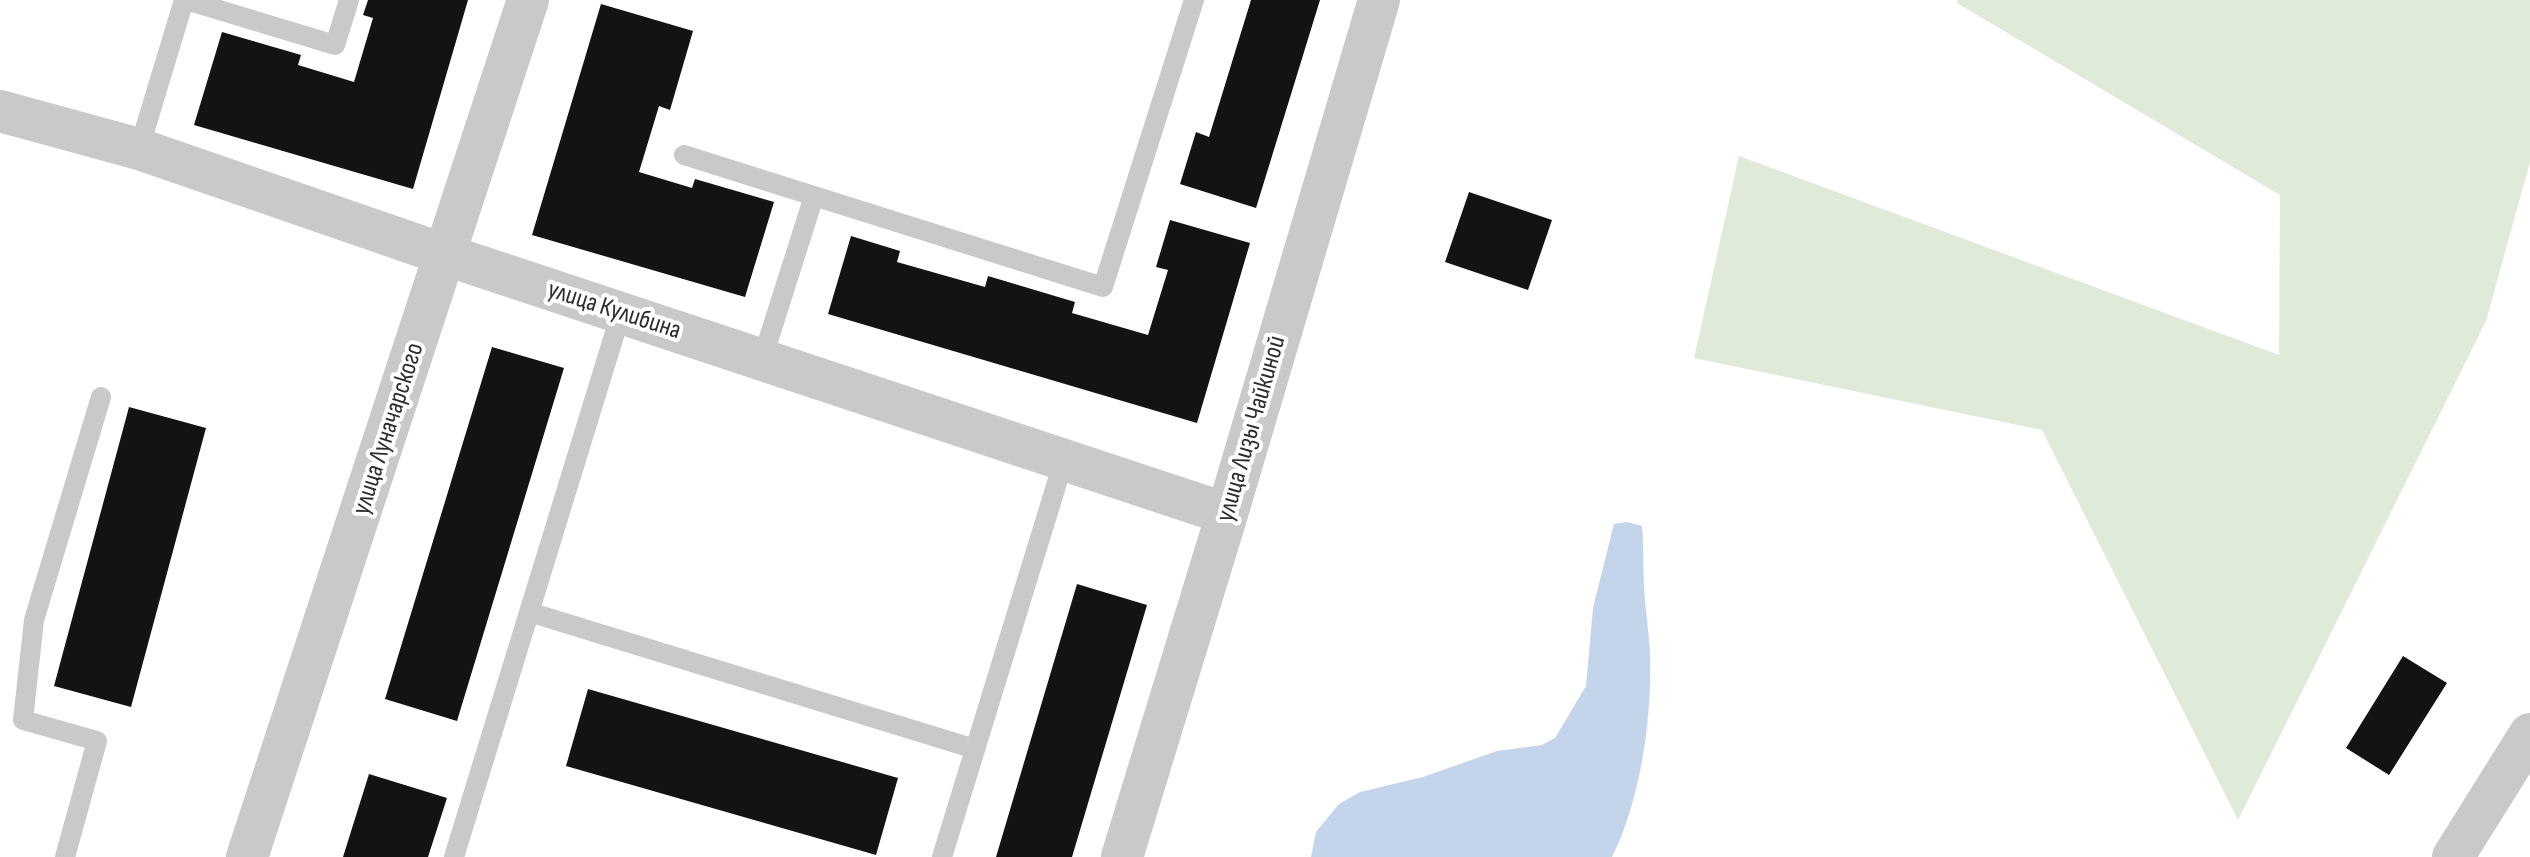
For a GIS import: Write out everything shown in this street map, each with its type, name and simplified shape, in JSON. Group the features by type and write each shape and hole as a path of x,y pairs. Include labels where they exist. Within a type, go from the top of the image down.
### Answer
{"street":[{"name":"улица Луначарского","path":"247,857 528,0"},
{"name":"улица Лизы Чайкиной","path":"1122,857 1379,0"},
{"name":"улица Кулибина","path":"0,111 139,149 446,255 1227,514"},
{"path":"2453,857 2530,734"}],"lane":[{"path":"139,149 185,0 335,45 349,0"},
{"path":"684,155 1103,287 1194,0"},
{"path":"762,360 814,196"},
{"path":"454,857 621,313"},
{"path":"65,857 97,741 23,720 34,620 101,397"},
{"path":"942,857 1064,460"},
{"path":"529,612 975,749"}],"green space":[{"path":"1958,0 2530,0 2530,162 2486,321 2238,820 2042,430 1694,358 1739,156 2279,355 2280,195 1957,3"}],"water":[{"path":"1627,522 1642,526 1650,654 1649,705 1637,784 1612,857 1311,857 1316,832 1339,804 1360,792 1423,777 1497,751 1542,745 1555,738 1586,686 1593,608 1614,524"}],"building":[{"path":"368,0 468,0 413,189 194,125 222,32 301,55 298,65 354,82 373,18 363,15"},
{"path":"1251,0 1320,0 1256,208 1180,184 1196,132 1209,137"},
{"path":"601,4 693,31 670,110 659,106 639,172 692,188 695,179 774,202 745,297 532,235"},
{"path":"1469,192 1552,220 1528,290 1445,262"},
{"path":"1170,220 1250,243 1197,423 828,314 851,236 900,251 897,262 985,287 988,276 1075,302 1072,313 1148,335 1168,270 1156,267"},
{"path":"492,347 564,368 457,721 385,699"},
{"path":"129,407 206,428 131,707 54,686"},
{"path":"1077,584 1147,605 1072,857 996,857"},
{"path":"2403,656 2447,683 2389,775 2346,748"},
{"path":"588,689 898,778 876,855 566,766"},
{"path":"369,774 447,798 428,857 343,857"}]}
